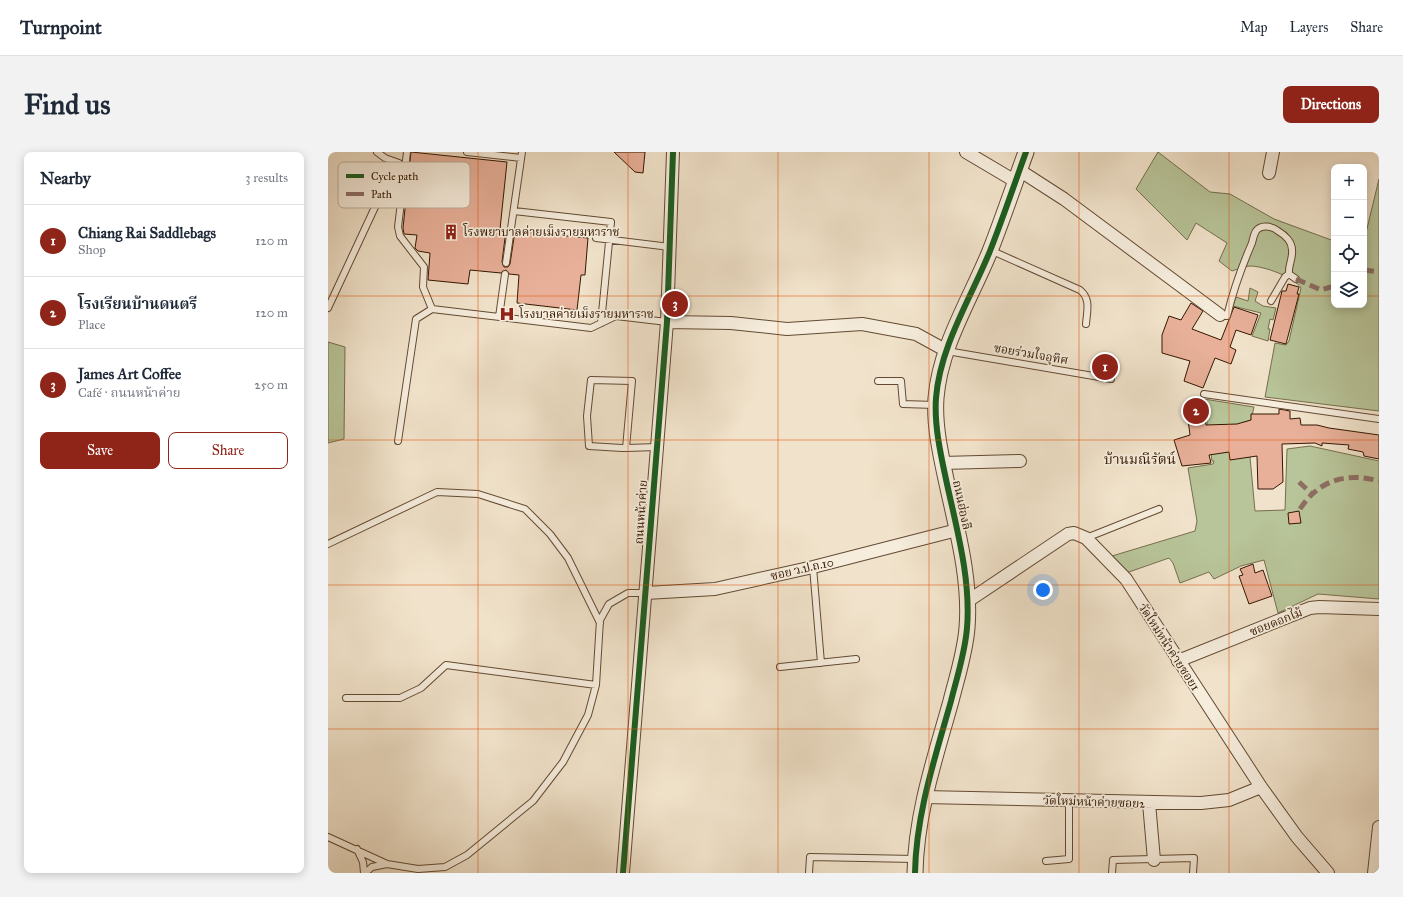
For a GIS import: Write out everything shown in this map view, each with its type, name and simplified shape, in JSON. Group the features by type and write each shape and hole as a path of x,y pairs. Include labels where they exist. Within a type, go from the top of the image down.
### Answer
{"street":[{"name":"ถนนหน้าค่าย","path":"623,873 667,322 673,152"},
{"path":"966,152 1064,199 1220,315"},
{"name":"ถนนฮ่องลี","path":"915,866 924,797 963,657 967,629 968,601 957,530 942,463 938,437 936,405 942,362 990,250 1026,152"},
{"path":"1269,173 1273,152"},
{"path":"667,322 731,323 787,329 862,324 916,334 947,351"},
{"path":"942,463 1020,462"},
{"name":"ซอย ว.ป.ถ.10","path":"646,593 715,589 813,567 957,530"},
{"path":"968,601 1068,534 1074,533 1086,538"},
{"name":"วัดใหม่หน้าค่ายซอย1","path":"1086,538 1126,580 1261,787 1297,837 1325,872"},
{"name":"ซอยดอกไม้","path":"1178,661 1310,608 1379,609"},
{"name":"วัดใหม่หน้าค่ายซอย2","path":"924,797 1201,804 1229,800 1261,787"},
{"path":"1149,803 1154,860"},
{"path":"1374,873 1379,827"}],"lane":[{"path":"377,152 385,158 396,162"},
{"path":"405,162 407,152"},
{"path":"467,152 521,155 506,263"},
{"path":"328,308 375,208"},
{"path":"400,208 398,226 400,236 424,268 423,287 432,308"},
{"path":"514,211 612,222 601,323"},
{"path":"1220,315 1227,316 1245,258 1256,231 1261,227 1276,229 1289,241 1292,249 1292,259 1288,268 1289,274 1296,279"},
{"path":"596,238 670,247"},
{"path":"990,250 1080,290 1086,295 1088,302 1086,324"},
{"path":"499,316 505,274"},
{"path":"1271,301 1285,277 1289,274"},
{"path":"398,442 416,319 432,308 591,328 616,316 667,322"},
{"name":"ซอยร่วมใจอุทิศ","path":"947,351 1111,379"},
{"path":"626,448 632,380 591,380 587,416 589,446 626,448 656,447"},
{"path":"878,381 901,381 903,404 936,405"},
{"path":"1204,394 1379,419"},
{"path":"328,544 437,492 478,494 525,509 550,534 568,558 600,623"},
{"path":"1086,538 1159,509"},
{"path":"813,567 821,663"},
{"path":"328,837 358,849 387,864 418,869 445,868 467,855 533,801 563,762 588,715 596,685 600,623 609,604 628,593 646,593"},
{"path":"780,667 856,659"},
{"path":"346,698 400,698 421,688 446,665 596,685"},
{"path":"1046,861 1069,860 1069,801"},
{"path":"358,849 363,862 364,873"},
{"path":"809,873 810,858 915,866"},
{"path":"1112,873 1113,860 1194,858 1194,873"},
{"path":"364,873 372,867 387,864"}],"green space":[{"path":"1158,152 1210,192 1230,194 1274,219 1331,240 1331,308 1367,308 1367,229 1379,179 1379,411 1265,397 1275,343 1286,345 1289,341 1301,288 1285,276 1256,266 1248,266 1232,271 1219,261 1227,243 1196,223 1187,240 1136,189"},
{"path":"1250,288 1258,292 1255,301 1263,306 1276,308 1273,320 1270,319 1268,341 1252,336 1261,313 1233,306 1236,297 1248,301"},
{"path":"328,342 345,347 344,439 328,443"},
{"path":"1204,399 1254,407 1251,420 1242,423 1250,457 1255,511 1285,510 1287,449 1310,446 1379,461 1379,599 1318,594 1278,613 1264,560 1241,566 1214,579 1209,572 1180,583 1173,563 1169,558 1126,573 1112,556 1195,531 1197,521 1188,468 1213,464 1214,461 1212,461"}],"building":[{"name":"โรงพยาบาลค่ายเม็งรายมหาราช","path":"411,152 507,162 500,229 506,230 502,262 504,267 508,267 510,264 515,231 588,238 585,275 581,275 577,310 517,303 519,275 509,274 506,270 501,273 470,270 468,284 428,280 430,253 418,251 415,248 417,235 404,234 403,228 405,208 470,208 470,162 410,162"},
{"path":"614,152 645,152 643,173 635,172"},
{"path":"1288,284 1299,287 1297,294 1299,294 1286,344 1270,340 1282,291 1286,291"},
{"path":"1191,303 1203,311 1192,329 1221,340 1234,307 1258,315 1251,335 1236,330 1230,347 1236,350 1231,364 1215,358 1203,388 1184,381 1190,361 1162,353 1162,335 1169,316 1181,320"},
{"path":"1202,398 1206,425 1237,424 1251,420 1251,414 1279,414 1279,409 1290,411 1290,419 1300,418 1301,425 1317,425 1379,435 1379,459 1364,456 1363,452 1348,449 1349,445 1322,443 1322,446 1315,443 1282,444 1283,482 1273,489 1258,489 1257,456 1230,460 1229,452 1209,455 1211,463 1182,466 1174,440 1190,435 1186,404"},
{"path":"1299,511 1301,523 1289,524 1288,513"},
{"path":"1253,564 1255,573 1263,570 1272,596 1249,604 1239,576 1243,575 1240,569"}],"marked path":[{"path":"1367,270 1379,272"},
{"path":"1296,279 1321,290 1331,287"},
{"path":"1300,509 1307,499 1316,491 1334,481 1345,478 1367,478 1379,481"},
{"path":"1299,482 1312,494"}],"cycle path":[{"path":"623,873 667,322 673,152"},
{"path":"915,873 919,829 927,786 960,665 967,628 968,610 965,573 959,537 938,441 936,398 943,360 957,323 990,251 1026,152"}],"place":[{"name":"โรงพยาบาลค่ายเม็งรายมหาราช","path":"451,232"},
{"name":"James Art Coffee","path":"675,304"},
{"name":"โรงบาลค่ายเม็งรายมหาราช","path":"507,314"},
{"name":"Chiang Rai Saddlebags","path":"1105,367"},
{"name":"โรงเรียนบ้านดนตรี","path":"1196,411"}],"district":[{"name":"บ้านมณีรัตน์","path":"1140,459"}]}
